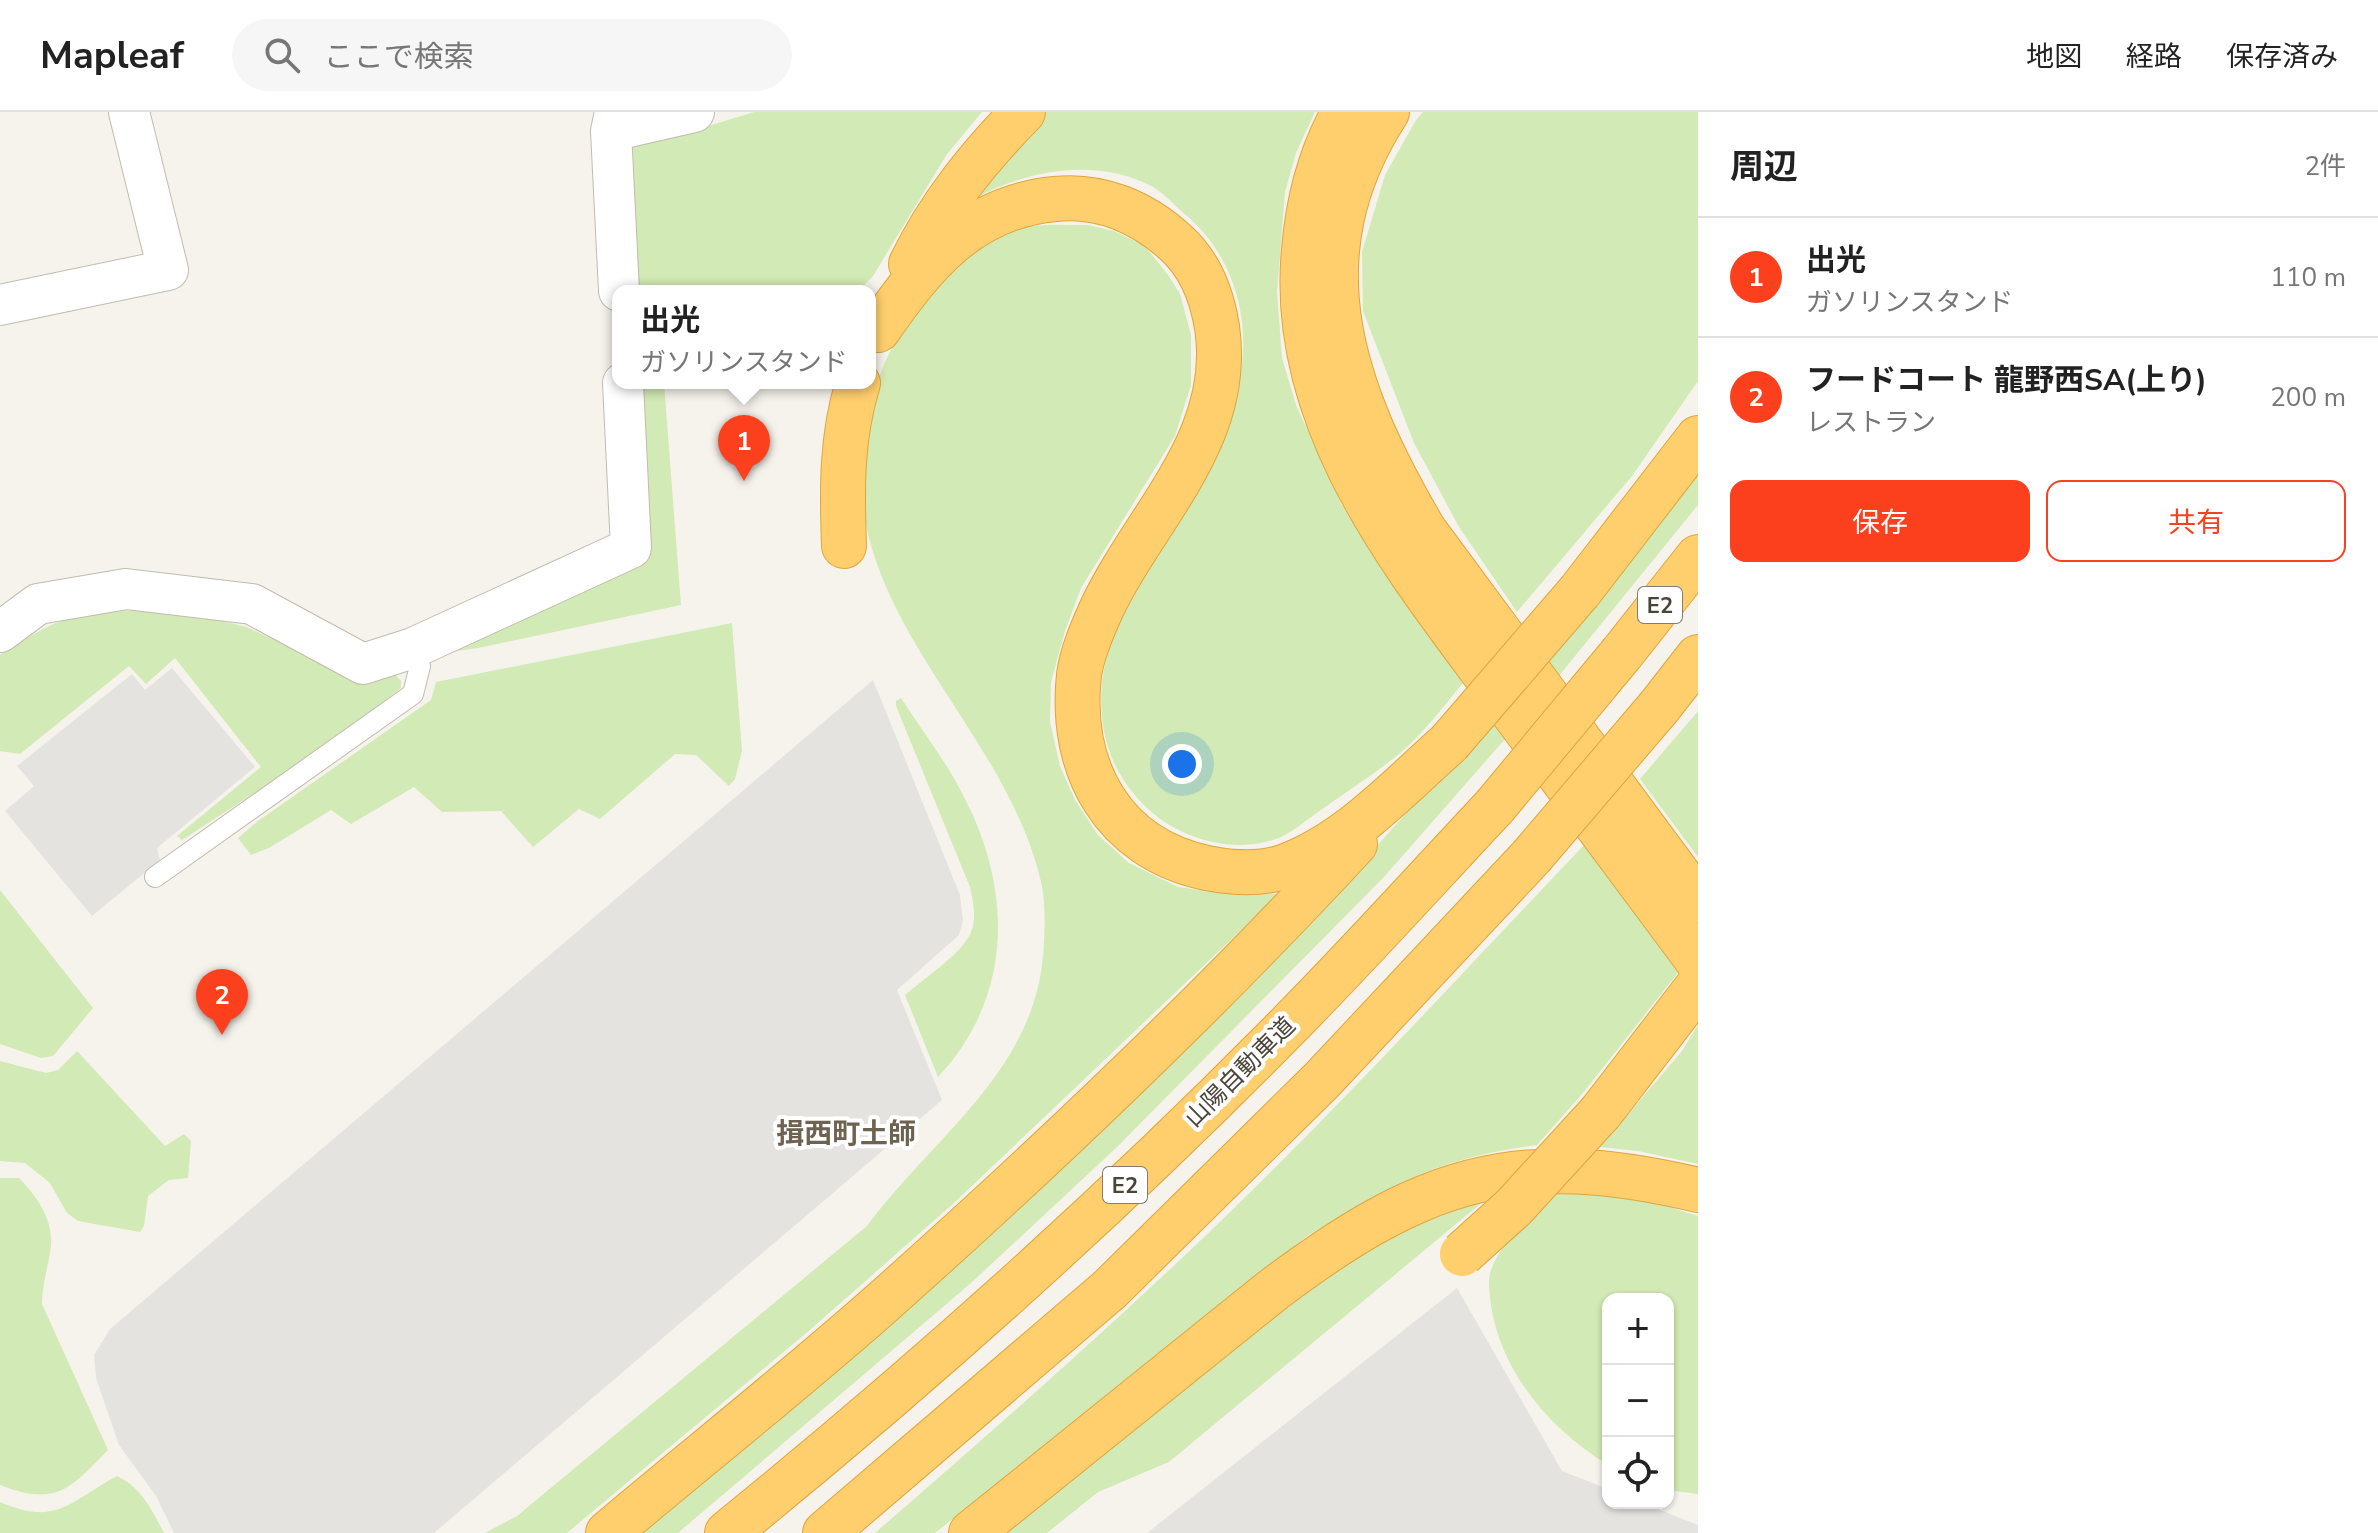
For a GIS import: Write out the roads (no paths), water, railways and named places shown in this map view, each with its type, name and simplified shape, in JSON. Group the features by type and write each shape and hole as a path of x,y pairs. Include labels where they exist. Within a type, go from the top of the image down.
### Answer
{"highway":[{"path":"876,336 936,216 962,180 1023,112"},
{"path":"1344,112 1318,174 1306,223 1301,275 1302,323 1325,416 1370,507 1397,551 1698,961"},
{"path":"1387,112 1369,140 1353,178 1341,223 1336,270 1338,316 1346,363 1360,404 1388,465 1424,530 1698,901"},
{"path":"876,337 929,263 958,235 986,218 1024,204 1058,198 1090,200 1123,208 1153,223 1180,245 1202,276 1214,308 1220,350 1219,384 1208,425 1109,592 1091,632 1079,672 1079,741 1108,807 1133,833 1161,852 1191,864 1253,873 1279,868 1311,856 1339,839 1449,743"},
{"path":"844,546 844,443 857,389"},
{"path":"608,1533 879,1305 1036,1163 1205,1000 1449,743 1580,591 1698,438"},
{"name":"山陽自動車道","path":"727,1533 807,1468 1068,1240 1276,1039 1495,806 1698,557"},
{"name":"E2","path":"825,1533 1109,1290 1322,1080 1531,857 1698,657"},
{"path":"1462,1254 1514,1207 1601,1112 1687,1002"},
{"path":"971,1533 1307,1264 1365,1226 1409,1203 1492,1176 1528,1171 1613,1173 1698,1190"}],"street":[{"path":"0,305 168,270 129,112"},
{"path":"619,285 613,122 694,112"},
{"path":"0,632 38,604 126,589 252,604 363,664 413,648 631,548 623,389"}],"lane":[{"path":"155,877 413,694 420,666 413,648"}],"place":[{"name":"出光","path":"744,481"},
{"name":"フードコート 龍野西SA(上り)","path":"222,1035"}],"district":[{"name":"揖西町土師","path":"846,1133"}]}
